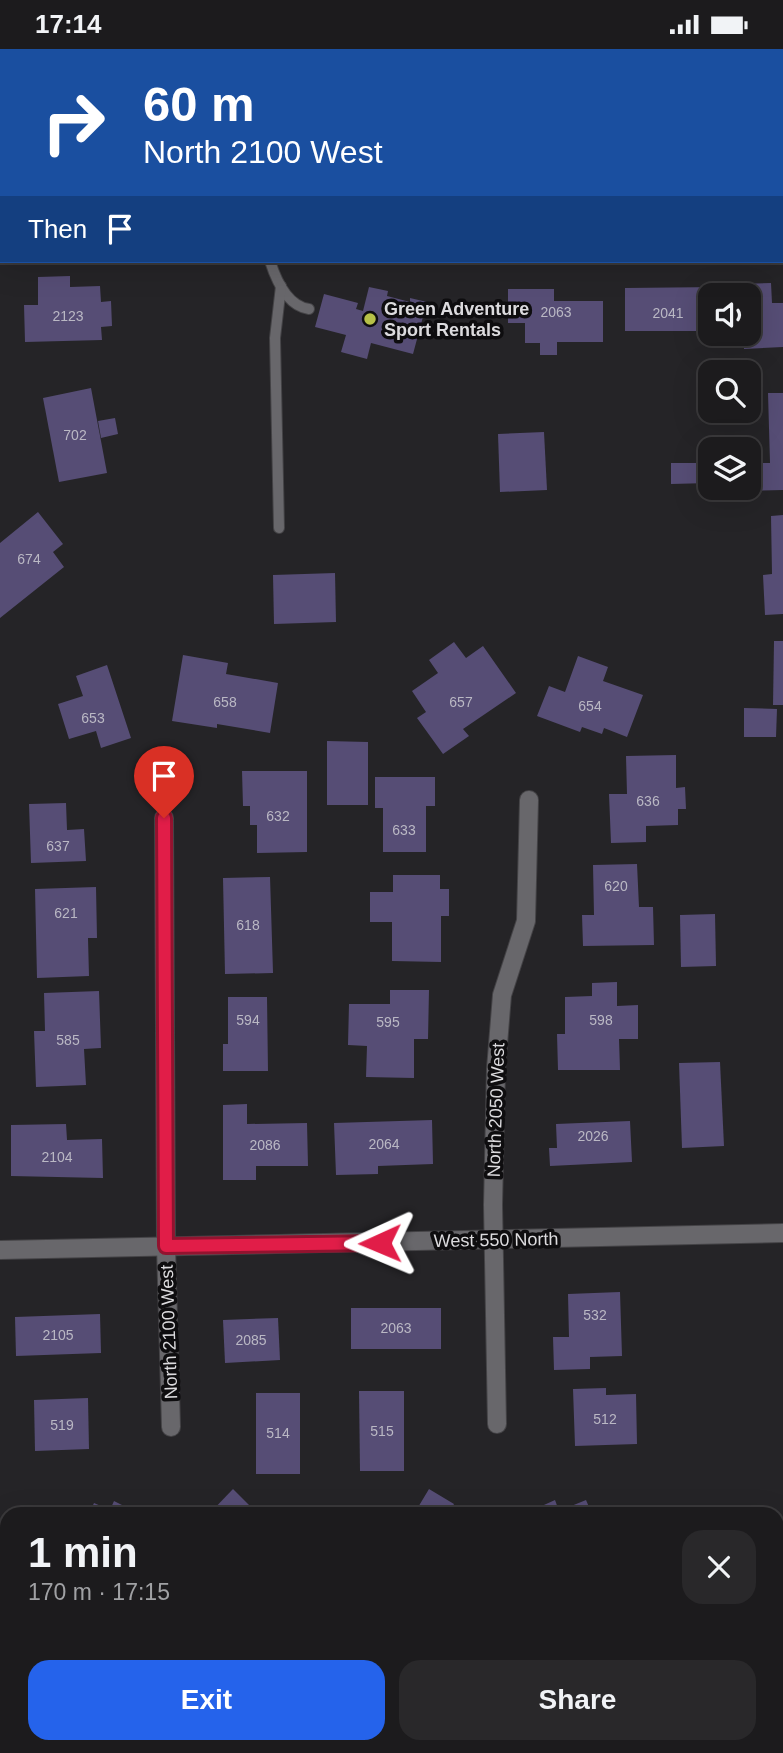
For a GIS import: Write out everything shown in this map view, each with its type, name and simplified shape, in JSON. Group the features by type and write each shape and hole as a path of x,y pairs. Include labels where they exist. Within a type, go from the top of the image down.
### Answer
{"street":[{"name":"North 2050 West","path":"497,1425 493,1205 496,1069 502,995 526,921 529,800"},
{"name":"North 2100 West","path":"164,818 166,1246 171,1427"},
{"name":"West 550 North","path":"0,1250 783,1233"}],"lane":[{"path":"271,263 289,298 300,307 309,309"},
{"path":"279,527 275,338 281,286"}],"building":[{"path":"70,276 70,287 100,286 101,302 111,301 112,326 101,327 102,340 25,342 24,305 38,305 38,277"},
{"path":"761,283 771,283 772,303 783,303 783,347 744,349 744,346 761,346"},
{"name":"Green Adventure Sport Rentals","path":"369,287 388,291 387,296 410,302 410,298 427,302 413,354 371,343 367,359 341,352 346,335 315,327 324,294 358,303 356,309 363,311"},
{"path":"698,287 698,331 625,331 625,288"},
{"path":"508,289 554,289 554,301 603,301 603,342 557,342 557,355 540,355 540,343 525,343 525,323 508,323"},
{"path":"91,388 107,473 59,482 43,398"},
{"path":"768,393 783,393 783,490 761,491 761,463 770,463"},
{"path":"115,418 118,434 101,438 98,421"},
{"path":"544,432 547,490 500,492 498,434"},
{"path":"671,463 698,463 698,483 671,484"},
{"path":"38,512 63,544 53,552 64,567 0,618 0,543"},
{"path":"783,515 783,614 765,615 763,575 772,574 771,516"},
{"path":"335,573 336,622 274,624 273,575"},
{"path":"774,641 783,641 783,705 773,705"},
{"path":"454,642 466,658 483,646 516,693 463,729 469,736 443,754 417,718 426,712 412,691 438,673 429,660"},
{"path":"183,655 228,663 226,674 278,683 270,733 217,724 217,728 172,721"},
{"path":"578,656 608,667 603,681 643,695 627,737 604,728 602,734 582,727 580,732 537,716 549,686 565,692"},
{"path":"107,665 131,738 101,748 96,731 69,739 58,704 83,696 76,676"},
{"path":"744,708 777,709 776,737 744,737"},
{"path":"327,741 368,742 368,805 327,805"},
{"path":"676,755 676,788 685,787 686,809 678,809 678,825 646,826 646,842 611,843 609,794 627,794 626,756"},
{"path":"242,771 307,771 307,852 257,853 257,825 250,825 250,806 243,806"},
{"path":"375,777 435,777 435,806 426,806 426,852 383,852 383,808 375,808"},
{"path":"66,803 67,830 84,829 86,861 31,863 29,804"},
{"path":"637,864 639,907 653,907 654,945 583,946 582,915 594,915 593,865"},
{"path":"393,875 440,875 440,889 449,889 449,916 441,916 441,962 392,961 392,922 370,922 370,892 393,892"},
{"path":"270,877 273,973 225,974 223,878"},
{"path":"96,887 97,938 88,938 89,976 37,978 35,889"},
{"path":"715,914 716,966 681,967 680,915"},
{"path":"617,982 617,1006 638,1005 638,1039 619,1039 620,1070 558,1070 557,1034 565,1034 565,997 592,996 592,983"},
{"path":"390,990 429,990 428,1039 414,1039 414,1078 366,1077 367,1046 348,1045 349,1004 390,1004"},
{"path":"99,991 101,1048 84,1049 86,1085 36,1087 34,1031 45,1031 44,993"},
{"path":"228,997 267,997 268,1071 223,1071 223,1044 228,1044"},
{"path":"720,1062 724,1146 682,1148 679,1063"},
{"path":"247,1104 247,1124 307,1123 308,1166 256,1166 256,1180 223,1180 223,1105"},
{"path":"432,1120 433,1164 378,1166 378,1174 336,1175 334,1123"},
{"path":"630,1121 632,1162 550,1166 549,1148 557,1148 556,1124"},
{"path":"66,1124 67,1140 102,1139 103,1178 11,1176 11,1125"},
{"path":"620,1292 622,1356 590,1357 590,1369 554,1370 553,1337 569,1337 568,1294"},
{"path":"351,1308 441,1308 441,1349 351,1349"},
{"path":"100,1314 101,1353 16,1356 15,1317"},
{"path":"278,1318 280,1360 225,1363 223,1320"},
{"path":"606,1388 606,1395 636,1394 637,1444 575,1446 573,1389"},
{"path":"359,1391 404,1391 404,1471 360,1471"},
{"path":"256,1393 300,1393 300,1474 256,1474"},
{"path":"88,1398 89,1449 35,1451 34,1400"},
{"path":"233,1489 251,1507 216,1507"},
{"path":"429,1489 454,1504 452,1507 418,1507"},
{"path":"555,1500 558,1507 540,1507"},
{"path":"586,1500 589,1507 569,1507"},
{"path":"114,1501 126,1507 111,1507"}],"place":[{"name":"Green Adventure Sport Rentals","path":"370,319"}],"route":[{"path":"164,818 166,1246 380,1243"}]}
